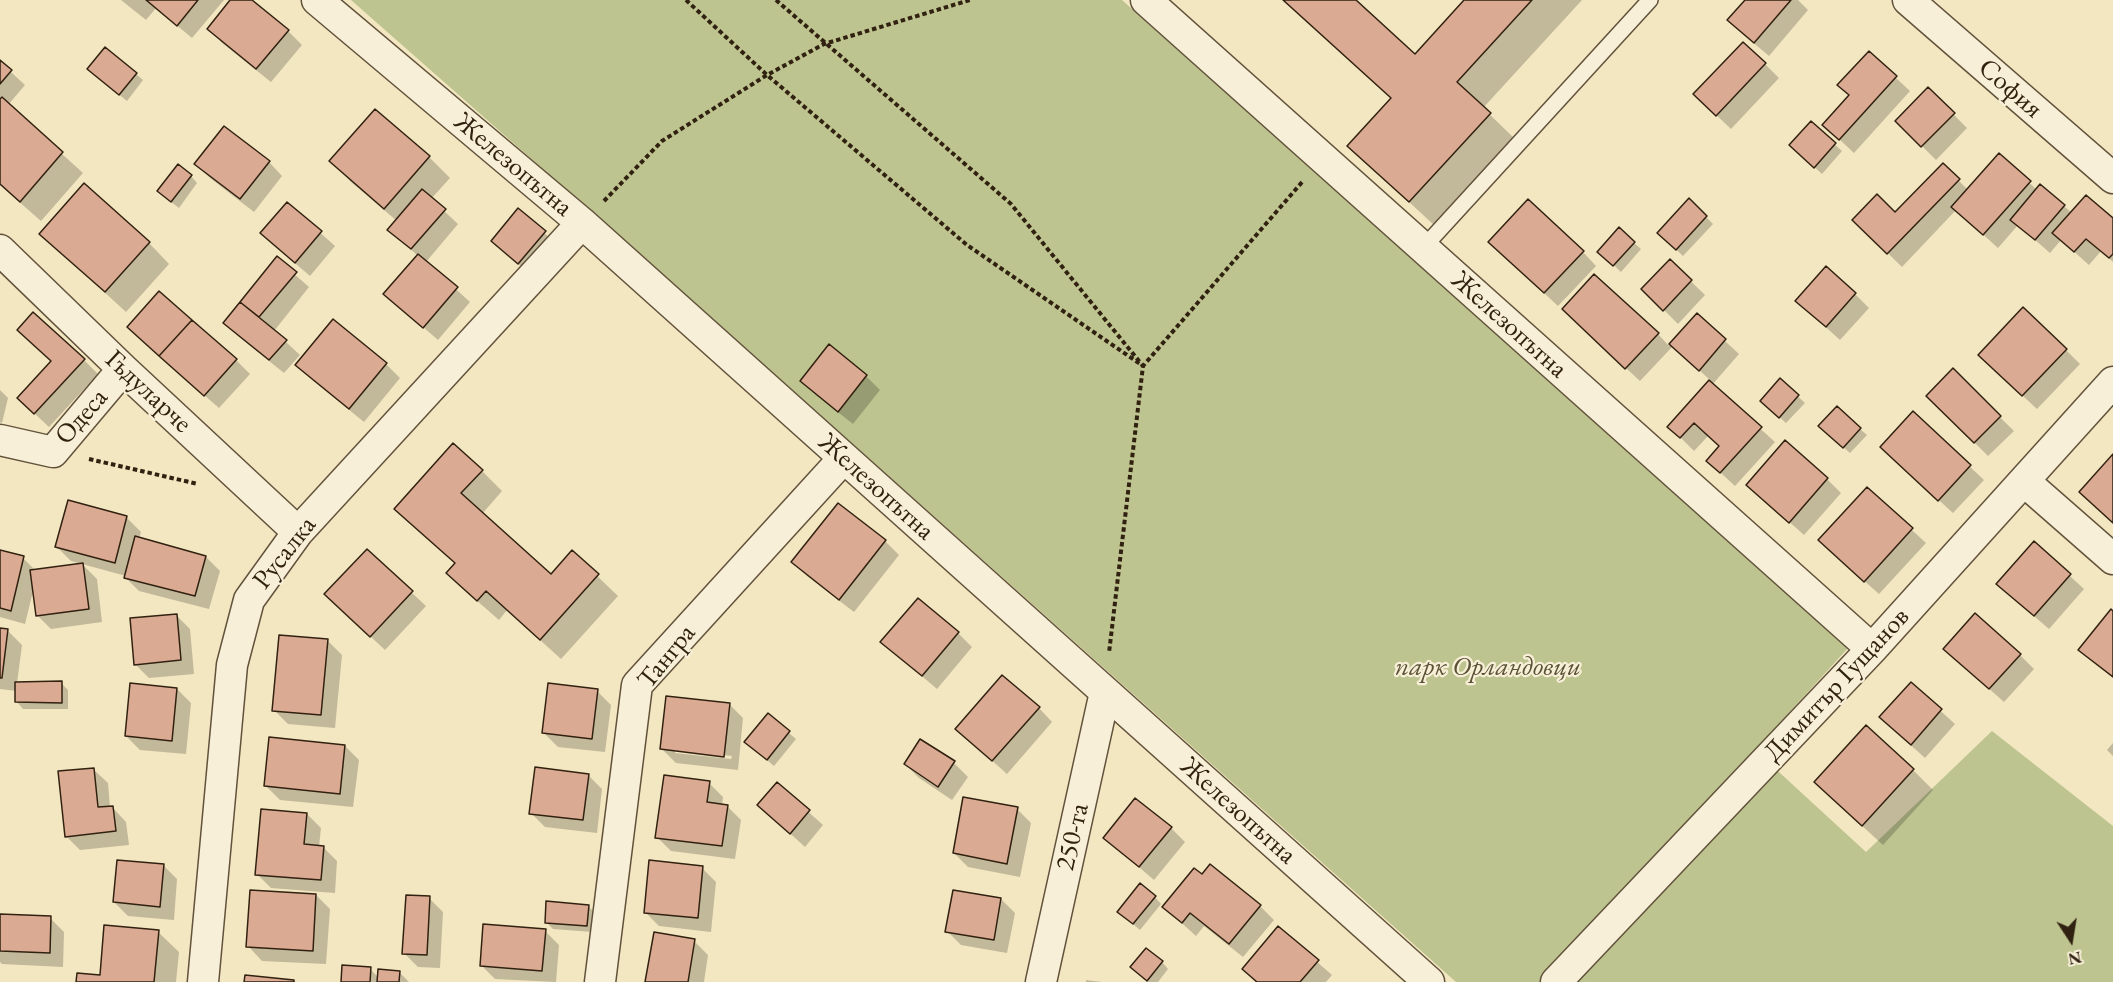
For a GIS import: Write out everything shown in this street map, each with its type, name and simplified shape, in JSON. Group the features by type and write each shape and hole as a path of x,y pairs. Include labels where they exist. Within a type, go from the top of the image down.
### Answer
{"street":[{"name":"Железопътна","path":"317,0 582,223 1429,982"},
{"name":"Железопътна","path":"1146,0 1872,649"},
{"name":"София","path":"1908,0 2113,178"},
{"name":"Русалка","path":"203,982 232,665 249,600 298,531 582,223"},
{"name":"Гъдуларче","path":"0,250 123,369 298,531"},
{"name":"Одеса","path":"0,440 53,452 123,369"},
{"name":"Димитър Гущанов","path":"1556,982 1872,649 2113,382"},
{"name":"Тангра","path":"600,982 637,685 843,459"},
{"path":"2024,481 2113,559"},
{"name":"250-та","path":"1041,982 1105,692"}],"lane":[{"path":"1423,248 1650,0"}],"path":[{"path":"686,0 766,75 967,245 1143,366"},
{"path":"776,0 1011,204 1143,366"},
{"path":"582,223 662,141 766,75 824,44 970,0"},
{"path":"1105,692 1143,366 1322,158"},
{"path":"53,452 204,485"}],"green space":[{"name":"парк Орландовци","path":"351,0 1122,0 1849,647 1755,750 1866,852 1992,731 2113,826 2113,982 1456,982 697,305"}],"building":[{"path":"146,0 198,0 177,26"},
{"path":"230,0 252,0 289,30 256,69 207,29"},
{"path":"1283,0 1356,0 1415,54 1464,0 1532,0 1457,82 1491,113 1409,202 1347,146 1391,98"},
{"path":"1745,0 1791,0 1754,43 1727,20"},
{"path":"1743,42 1766,63 1716,116 1693,94"},
{"path":"105,47 137,73 119,95 87,69"},
{"path":"1869,51 1897,76 1839,140 1822,125 1849,95 1837,85"},
{"path":"0,60 12,70 0,84"},
{"path":"1928,87 1955,113 1921,147 1895,121"},
{"path":"2,97 63,152 20,202 0,184 0,99"},
{"path":"375,109 430,156 384,209 329,161"},
{"path":"1811,121 1836,143 1814,168 1789,145"},
{"path":"224,126 270,161 240,199 194,164"},
{"path":"1999,153 2031,181 1983,235 1951,207"},
{"path":"1943,163 1960,179 1887,254 1852,220 1877,194 1895,212"},
{"path":"178,164 192,175 171,202 157,191"},
{"path":"84,183 150,242 105,292 39,234"},
{"path":"2040,184 2065,205 2035,240 2010,220"},
{"path":"422,189 446,209 411,249 387,230"},
{"path":"2086,195 2113,218 2113,254 2109,258 2086,239 2074,252 2052,233"},
{"path":"1689,198 1707,216 1676,250 1657,233"},
{"path":"1528,199 1584,251 1544,293 1488,242"},
{"path":"287,202 322,231 295,263 260,233"},
{"path":"518,208 546,231 518,264 491,241"},
{"path":"1619,227 1635,242 1613,266 1597,252"},
{"path":"418,254 458,287 423,328 383,294"},
{"path":"277,256 297,272 259,317 240,302"},
{"path":"1670,259 1692,280 1663,311 1641,289"},
{"path":"1826,266 1856,293 1826,327 1795,301"},
{"path":"1594,274 1659,333 1625,369 1562,309"},
{"path":"159,291 192,320 159,356 127,327"},
{"path":"240,302 287,340 269,360 223,323"},
{"path":"2023,307 2067,349 2022,396 1978,355"},
{"path":"33,312 85,359 34,414 17,398 51,361 17,330"},
{"path":"1697,313 1726,339 1699,371 1669,344"},
{"path":"333,319 387,363 349,409 295,365"},
{"path":"192,320 237,359 204,396 159,356"},
{"path":"829,344 867,375 838,412 800,381"},
{"path":"1953,368 2001,416 1974,443 1926,396"},
{"path":"1780,378 1799,395 1779,418 1760,401"},
{"path":"1709,380 1762,427 1720,473 1706,461 1719,446 1694,423 1680,438 1667,427"},
{"path":"1837,406 1861,428 1843,448 1818,426"},
{"path":"1913,411 1971,465 1938,501 1880,447"},
{"path":"1785,440 1828,478 1789,523 1746,485"},
{"path":"453,443 483,470 461,493 551,574 572,550 599,574 540,640 486,591 477,601 446,573 455,563 394,509"},
{"path":"2113,454 2113,523 2079,492"},
{"path":"1867,487 1913,528 1864,582 1818,540"},
{"path":"68,500 127,516 115,563 55,547"},
{"path":"838,503 886,540 839,600 791,562"},
{"path":"135,536 206,556 195,596 124,578"},
{"path":"2034,541 2071,574 2034,616 1996,584"},
{"path":"367,549 413,591 370,637 324,594"},
{"path":"0,550 24,556 11,611 0,608"},
{"path":"83,563 89,609 36,616 30,570"},
{"path":"918,598 959,632 922,676 880,642"},
{"path":"2111,609 2113,611 2113,677 2078,650"},
{"path":"1975,613 2021,654 1989,689 1943,649"},
{"path":"177,614 181,660 134,665 130,618"},
{"path":"0,628 8,629 2,678 0,678"},
{"path":"279,635 328,639 321,715 272,711"},
{"path":"1002,675 1040,707 992,761 955,729"},
{"path":"62,681 62,703 15,702 15,682"},
{"path":"1911,682 1942,709 1911,745 1879,717"},
{"path":"130,683 177,688 172,741 125,736"},
{"path":"548,683 598,689 592,739 542,733"},
{"path":"666,696 730,703 724,757 660,749"},
{"path":"768,713 790,731 767,760 744,742"},
{"path":"1866,725 1914,769 1862,826 1814,782"},
{"path":"269,737 345,745 340,794 264,786"},
{"path":"920,739 955,761 938,787 904,764"},
{"path":"535,767 589,774 583,820 529,814"},
{"path":"94,768 98,807 113,806 116,831 65,837 58,771"},
{"path":"664,775 710,781 707,802 728,805 722,846 655,838"},
{"path":"777,782 810,810 790,834 757,805"},
{"path":"963,797 1018,807 1007,864 953,853"},
{"path":"1135,798 1172,827 1139,867 1103,838"},
{"path":"261,809 307,813 304,844 324,846 321,880 255,875"},
{"path":"117,860 164,864 160,907 113,902"},
{"path":"649,860 703,866 698,918 644,913"},
{"path":"1210,864 1261,905 1229,944 1190,913 1182,923 1162,907 1194,868 1202,874"},
{"path":"1140,883 1156,896 1133,924 1117,912"},
{"path":"250,890 316,894 313,951 246,947"},
{"path":"953,890 1001,898 994,940 945,932"},
{"path":"406,895 430,896 427,955 402,954"},
{"path":"546,901 589,905 587,926 545,923"},
{"path":"0,914 51,916 50,953 0,951"},
{"path":"483,924 546,929 542,971 480,966"},
{"path":"104,925 159,930 154,982 76,982 77,973 100,975"},
{"path":"1278,926 1319,960 1300,982 1257,982 1242,969"},
{"path":"654,932 695,939 688,982 645,982"},
{"path":"1146,948 1163,961 1147,981 1130,967"},
{"path":"342,965 371,967 370,982 341,982"},
{"path":"378,969 400,971 399,982 377,982"},
{"path":"245,975 294,980 294,982 244,982"}]}
